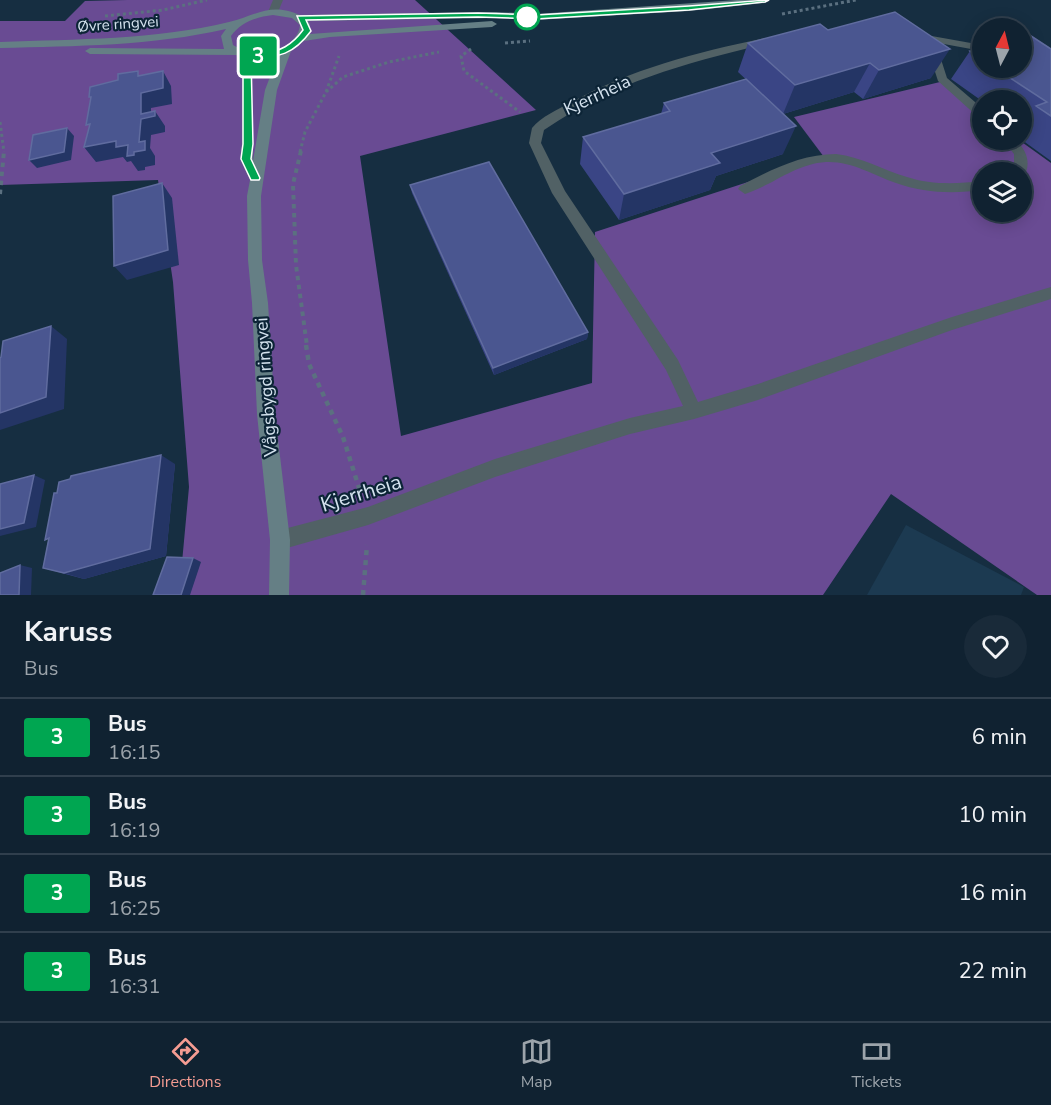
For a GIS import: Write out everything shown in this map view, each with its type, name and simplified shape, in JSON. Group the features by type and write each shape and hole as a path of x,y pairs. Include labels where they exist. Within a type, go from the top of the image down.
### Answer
{"street":[{"path":"278,0 273,12 300,18 484,15 536,17 677,9 765,0"},
{"name":"Øvre ringvei","path":"0,46 119,40 210,31 273,12"},
{"path":"303,38 330,34 507,23 536,17"},
{"path":"247,56 260,56 286,50 303,38 307,31 306,24 300,18"},
{"path":"234,52 228,47 226,36 237,23"},
{"path":"903,35 972,46"},
{"path":"931,38 942,79 972,105"},
{"name":"Kjerrheia","path":"537,128 593,93 663,66 715,51 779,40"},
{"name":"Øvre ringvei","path":"0,46 86,51 234,52 247,56"},
{"name":"Vågsbygd ringvei","path":"279,595 280,540 266,414 260,303 255,260 255,178 265,135 271,90 286,50"},
{"name":"Vågsbygd ringvei","path":"247,56 248,144 246,159 255,178"},
{"path":"537,128 536,143 559,192 672,365 694,411"},
{"path":"745,189 780,171 826,158 854,161 924,186 972,186"},
{"name":"Kjerrheia","path":"280,540 368,516 495,468 630,426 694,411 1051,292"}],"path":[{"path":"105,16 163,9 207,0"},
{"path":"477,46 463,53 461,64 464,71 524,114 537,128"},
{"path":"339,55 326,92 305,132 293,184 296,265 309,364 343,437 368,516 363,595"},
{"path":"0,122 4,131 3,182 0,194"}],"shaded area":[{"path":"415,0 536,110 360,156 401,436 592,383 595,232 824,157 794,117 940,82 972,106 972,150 1032,149 1051,163 1051,595 1037,595 891,494 823,595 179,595 189,487 173,282 158,180 0,185 0,21 65,21 85,1"},
{"path":"906,525 1024,587 1021,595 867,595"}],"building":[{"path":"895,12 950,49 879,70 870,63 795,85 748,43 820,24 828,30"},
{"path":"1032,37 1051,49 1051,116 1036,106 1047,102 1032,90 1010,78 1032,78"},
{"path":"138,71 138,76 163,71 163,88 141,93 141,114 155,111 155,116 141,119 139,142 145,141 145,150 127,156 128,145 116,147 116,141 84,147 90,124 86,125 91,97 89,97 90,87 118,80 118,74"},
{"path":"746,79 796,126 711,153 720,163 624,194 583,137 670,111 664,103"},
{"path":"67,128 64,152 29,160 33,135"},
{"path":"489,162 588,332 493,368 410,185"},
{"path":"162,183 168,250 114,266 113,196"},
{"path":"51,326 46,397 0,413 0,358 3,341"},
{"path":"161,455 150,549 64,573 43,568 49,538 45,540 54,493 57,493 59,482 70,479 71,476"},
{"path":"34,475 24,523 0,529 0,484"},
{"path":"167,557 193,558 181,595 153,595"},
{"path":"20,565 19,595 0,595 0,573"}],"bus line":[{"name":"3","path":"255,178 246,159 248,144 247,56 273,54 296,45 307,31 306,24 300,18 478,15 536,17 689,8 765,0"}]}
